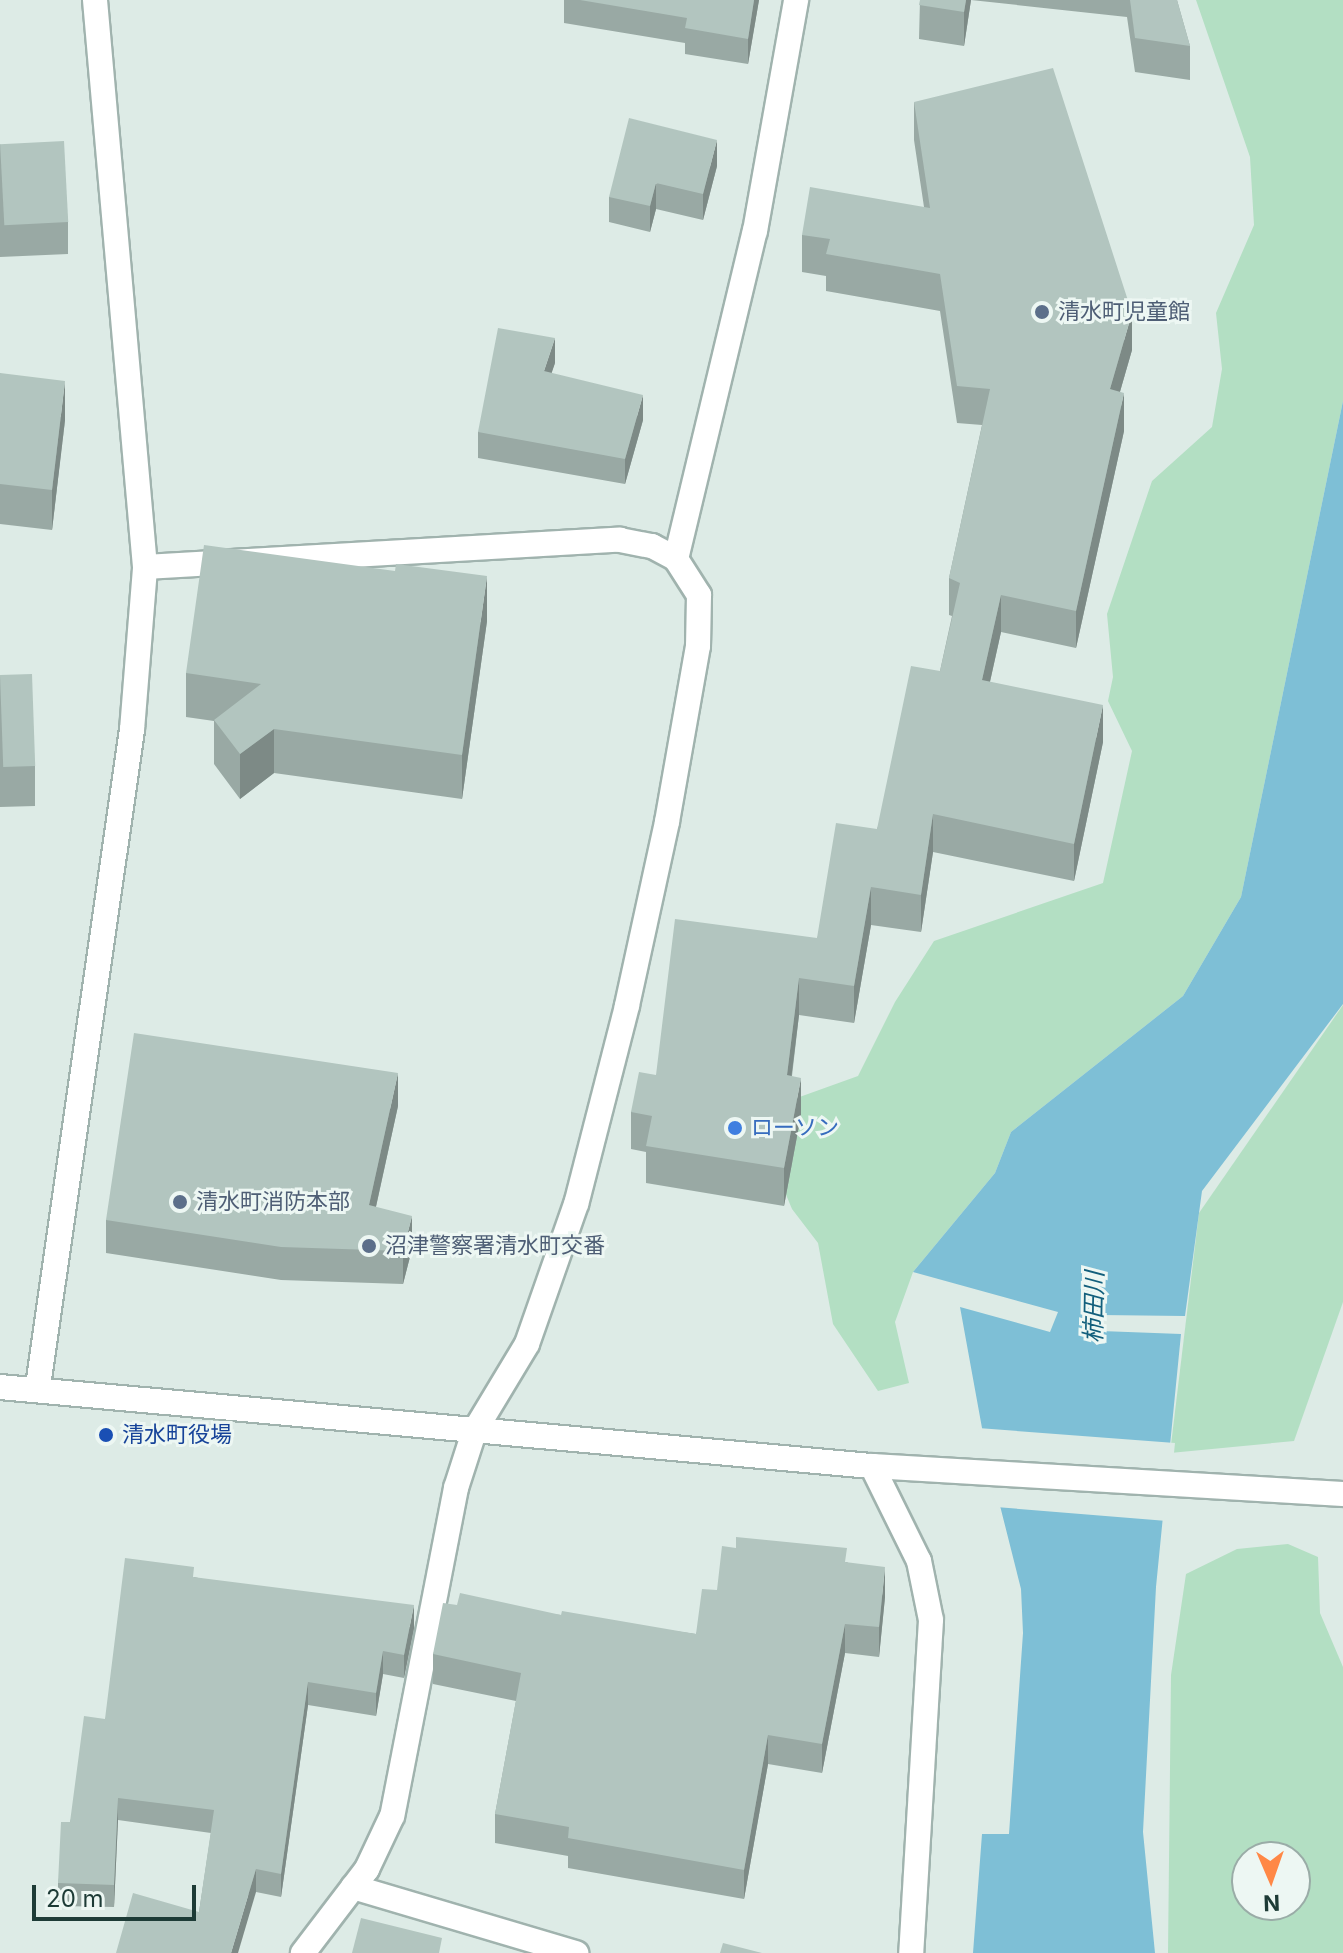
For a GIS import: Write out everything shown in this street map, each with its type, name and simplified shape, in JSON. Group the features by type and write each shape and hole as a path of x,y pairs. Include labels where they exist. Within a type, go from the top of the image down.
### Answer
{"street":[{"path":"38,1386 132,730 145,567 95,0"},
{"path":"676,559 755,231 796,0"},
{"path":"145,567 620,540 652,546 676,559 699,595 698,646 627,1006 576,1204 527,1344 474,1432 435,1585 392,1816 353,1887 303,1953"},
{"path":"0,1387 38,1386 474,1432 872,1466 1343,1494"},
{"path":"872,1466 919,1561 931,1620 911,1953"},
{"path":"353,1887 576,1953"}],"green space":[{"path":"1196,0 1343,0 1343,401 1241,897 1183,996 1011,1132 995,1173 913,1272 895,1322 909,1383 878,1391 833,1324 818,1243 792,1209 772,1161 769,1108 858,1076 895,1002 934,941 1103,883 1132,751 1108,701 1113,677 1107,614 1152,481 1212,427 1222,369 1216,313 1254,225 1250,157"},
{"path":"1343,1005 1343,1302 1294,1441 1170,1453 1199,1213"},
{"path":"1288,1544 1318,1557 1320,1613 1343,1667 1343,1953 1168,1953 1171,1675 1186,1574 1237,1549"}],"water":[{"name":"柿田川","path":"1343,401 1343,1004 1202,1191 1185,1316 1101,1315 1101,1331 1181,1334 1156,1587 1143,1832 1155,1953 973,1953 982,1834 1009,1834 1023,1633 1021,1589 986,1450 960,1307 1050,1332 1058,1312 913,1272 995,1173 1011,1132 1183,996 1241,897"}],"pier":[{"path":"978,1428 1175,1443 1167,1521 996,1507"}],"building":[{"path":"580,0 754,0 748,39 685,28 687,18"},
{"path":"920,0 966,0 964,12 919,5"},
{"path":"1130,0 1177,0 1190,46 1135,38"},
{"path":"1053,68 1132,313 1110,389 1124,393 1076,611 1001,595 982,680 1103,705 1074,844 933,814 921,895 871,887 854,986 799,978 787,1075 801,1078 784,1168 646,1146 652,1116 631,1112 639,1072 656,1075 675,919 817,938 836,823 877,829 911,666 940,671 960,583 949,578 990,389 957,386 940,274 826,254 830,239 802,235 810,187 930,208 914,102"},
{"path":"629,118 717,140 703,194 656,183 650,206 609,197"},
{"path":"64,141 68,222 4,225 0,144"},
{"path":"498,328 555,338 544,371 643,395 625,459 478,432"},
{"path":"0,373 65,381 52,490 0,484"},
{"path":"204,545 395,571 396,564 487,576 462,755 274,729 240,754 214,720 261,684 186,673"},
{"path":"32,674 35,766 3,767 0,675"},
{"path":"134,1033 398,1073 369,1205 412,1216 403,1251 281,1247 106,1220"},
{"path":"736,1537 847,1548 845,1562 885,1567 879,1627 845,1624 822,1744 768,1735 744,1870 568,1838 569,1827 495,1814 521,1673 433,1654 443,1603 457,1605 460,1593 561,1615 562,1611 696,1634 702,1589 717,1590 722,1546 736,1548"},
{"path":"125,1558 194,1567 193,1577 414,1605 404,1655 383,1651 376,1693 308,1682 281,1874 256,1869 231,1953 116,1953 133,1893 199,1912 214,1810 118,1798 114,1885 58,1883 61,1822 70,1822 84,1716 105,1719"},
{"path":"361,1918 442,1938 439,1953 352,1953"},
{"path":"723,1943 762,1953 720,1953"}],"place":[{"name":"清水町児童館","path":"1042,312"},
{"name":"ローソン","path":"735,1128"},
{"name":"清水町消防本部","path":"180,1202"},
{"name":"沼津警察署清水町交番","path":"369,1246"},
{"name":"清水町役場","path":"106,1435"}]}
